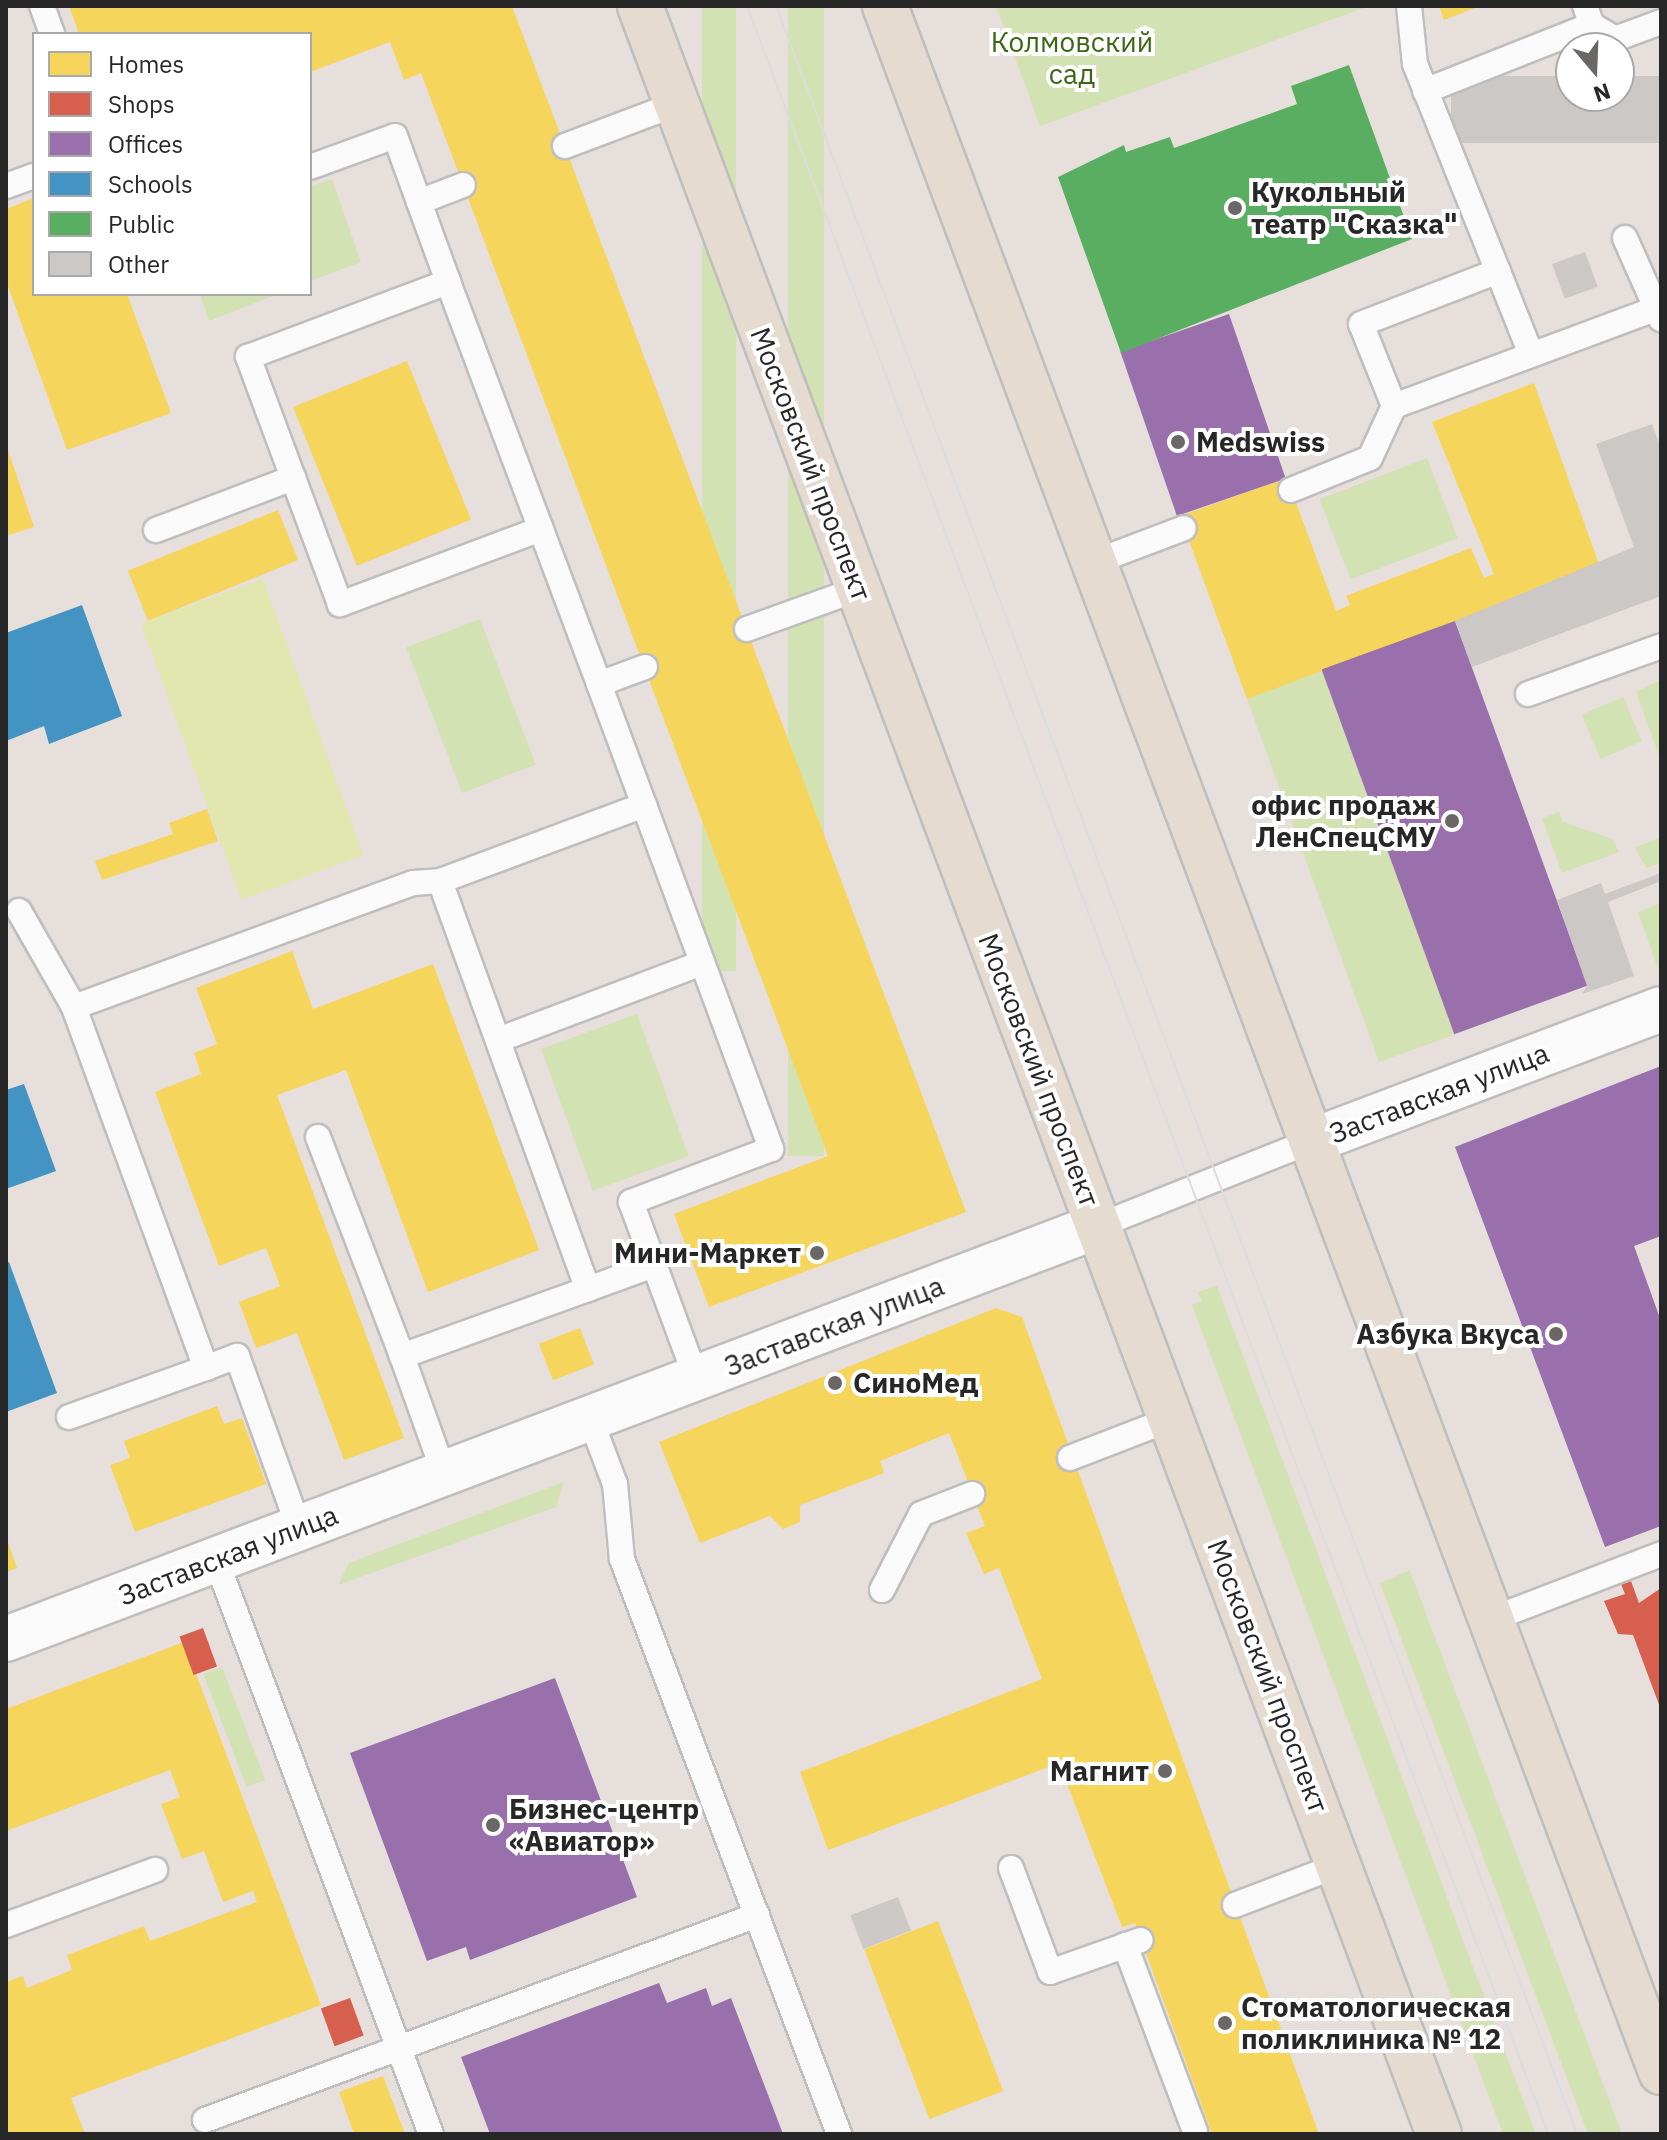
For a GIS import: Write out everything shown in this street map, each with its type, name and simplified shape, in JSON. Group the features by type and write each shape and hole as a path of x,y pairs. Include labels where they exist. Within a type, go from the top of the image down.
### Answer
{"main road":[{"name":"Московский проспект","path":"640,6 1439,2134"},
{"path":"885,6 1661,2072"}],"street":[{"name":"Заставская улица","path":"1312,1141 1661,1009"},
{"name":"Заставская улица","path":"6,1639 1098,1226"}],"lane":[{"path":"42,6 51,32"},
{"path":"1409,6 1415,64 1531,354"},
{"path":"1425,91 1589,16 1615,39 1661,22"},
{"path":"565,146 676,104"},
{"path":"312,166 395,136 771,1149 631,1202 696,1378"},
{"path":"6,186 32,177"},
{"path":"419,202 463,185"},
{"path":"1291,490 1370,458 1394,406 1531,354 1656,315 1625,238"},
{"path":"1394,406 1361,324 1498,271"},
{"path":"448,282 248,357 340,604 541,529"},
{"path":"156,530 293,478"},
{"path":"1092,563 1184,528"},
{"path":"747,629 858,589"},
{"path":"1528,694 1661,646"},
{"path":"599,684 645,667"},
{"path":"74,1007 413,883 440,881 644,805"},
{"path":"440,881 588,1289"},
{"path":"19,911 74,1007 206,1368"},
{"path":"498,1040 702,963"},
{"path":"318,1137 444,1473"},
{"name":"Заставская улица","path":"1098,1226 1312,1141"},
{"path":"402,1356 654,1265"},
{"path":"69,1417 237,1356 299,1528"},
{"path":"590,1418 615,1484 622,1559 839,2134"},
{"path":"1070,1458 1171,1419"},
{"path":"882,1590 921,1514 972,1494"},
{"path":"1492,1619 1661,1554"},
{"path":"216,1560 431,2134"},
{"path":"1235,1905 1339,1865"},
{"path":"1011,1868 1050,1972 1133,1943 1195,2131"},
{"path":"6,1925 155,1870"},
{"path":"205,2120 757,1915"}],"green space":[{"path":"702,6 736,6 736,971 702,971"},
{"path":"788,6 824,6 824,1156 788,1156"},
{"name":"Колмовский сад","path":"996,6 1369,6 1040,126"},
{"path":"332,179 361,262 312,280 312,186"},
{"path":"201,296 273,296 209,321"},
{"path":"1427,458 1458,538 1350,580 1320,499"},
{"path":"263,579 364,855 241,900 141,623"},
{"path":"480,619 536,765 462,793 406,647"},
{"path":"1322,671 1454,1035 1379,1062 1247,698"},
{"path":"1661,680 1661,761 1636,692"},
{"path":"1623,697 1642,741 1600,759 1582,715"},
{"path":"1559,812 1563,822 1613,839 1619,852 1562,873 1542,818"},
{"path":"1661,838 1661,863 1646,868 1635,847"},
{"path":"1661,903 1661,968 1658,969 1638,912"},
{"path":"637,1014 689,1156 593,1191 541,1049"},
{"path":"1217,1286 1536,2134 1503,2134 1192,1305 1202,1302 1198,1292"},
{"path":"564,1482 556,1507 338,1585 349,1563"},
{"path":"1410,1570 1622,2134 1588,2134 1380,1583"},
{"path":"222,1667 265,1780 247,1787 203,1674"}],"building: Homes":[{"path":"69,6 512,6 966,1212 709,1307 674,1214 828,1156 421,73 404,80 390,42 312,71 312,32 78,32"},
{"path":"1439,6 1480,6 1444,20"},
{"path":"32,199 32,296 128,296 171,413 67,450 6,281 6,209"},
{"path":"407,361 471,520 357,566 293,407"},
{"path":"1534,383 1600,567 1247,699 1180,516 1287,478 1336,611 1350,605 1346,596 1471,548 1484,578 1494,574 1432,422"},
{"path":"6,444 34,527 6,536"},
{"path":"278,510 298,560 148,621 128,571"},
{"path":"207,809 218,841 102,880 95,861 173,834 169,823"},
{"path":"292,951 313,1009 433,964 539,1250 428,1292 346,1070 277,1095 404,1438 344,1460 297,1333 256,1348 239,1302 280,1286 266,1248 219,1266 155,1092 201,1074 194,1053 217,1044 196,988"},
{"path":"996,1308 1022,1317 1319,2134 1212,2134 1135,1923 1122,1927 1059,1763 828,1850 800,1772 1042,1679 999,1568 984,1574 966,1533 985,1526 949,1433 880,1461 884,1473 800,1505 800,1522 783,1529 770,1516 700,1543 659,1442"},
{"path":"580,1328 594,1364 553,1380 539,1344"},
{"path":"217,1406 224,1424 242,1418 266,1484 135,1532 110,1465 130,1458 124,1441"},
{"path":"6,1537 17,1568 6,1572"},
{"path":"184,1642 321,2005 71,2098 85,2134 6,2134 6,1982 23,1976 27,1988 72,1970 67,1955 144,1926 150,1941 257,1902 253,1891 223,1902 204,1851 182,1859 161,1804 180,1797 170,1770 6,1831 6,1709"},
{"path":"938,1921 1003,2091 929,2119 864,1949"},
{"path":"383,2076 405,2134 354,2134 339,2092"}],"building: Shops":[{"path":"1631,1581 1639,1603 1661,1588 1661,1710 1633,1635 1618,1634 1604,1601 1625,1594 1621,1584"},
{"path":"203,1628 217,1667 194,1675 180,1637"},
{"path":"350,1998 364,2036 335,2046 321,2009"}],"building: Offices":[{"path":"1229,314 1286,479 1177,516 1120,351"},
{"name":"офис продаж ЛенСпецСМУ","path":"1455,621 1588,986 1454,1034 1322,670"},
{"path":"1661,1066 1661,1236 1634,1246 1661,1321 1661,1526 1605,1547 1455,1147"},
{"name":"Бизнес-центр «Авиатор»","path":"555,1678 637,1897 470,1960 466,1947 427,1961 350,1753"},
{"path":"659,1983 667,2003 706,1988 712,2006 731,1998 783,2134 490,2134 461,2057"}],"building: Schools":[{"path":"82,605 122,716 49,744 44,726 6,741 6,633"},
{"path":"24,1084 56,1171 6,1189 6,1090"},
{"path":"9,1262 57,1393 6,1412 6,1263"}],"building: Public":[{"name":"Кукольный театр \"Сказка\"","path":"1349,65 1412,239 1121,353 1058,177 1124,145 1126,152 1170,137 1174,148 1297,104 1291,86"}],"building: Other":[{"path":"1451,76 1555,76 1555,112 1635,112 1635,76 1661,76 1661,143 1451,143"},
{"path":"1585,252 1598,287 1565,299 1552,264"},
{"path":"1652,424 1661,448 1661,596 1472,667 1455,621 1634,547 1596,444"},
{"path":"1661,873 1661,881 1608,902 1634,976 1582,994 1587,986 1557,900 1601,883 1605,894"},
{"path":"898,1897 911,1931 863,1949 850,1915"}],"tram line":[{"path":"747,6 1548,2134"},
{"path":"776,6 1577,2134"}],"place":[{"name":"Кукольный театр \"Сказка\"","path":"1235,208"},
{"name":"Medswiss","path":"1178,442"},
{"name":"офис продаж ЛенСпецСМУ","path":"1452,821"},
{"name":"Мини-Маркет","path":"817,1253"},
{"name":"Азбука Вкуса","path":"1556,1334"},
{"name":"СиноМед","path":"835,1383"},
{"name":"Магнит","path":"1165,1771"},
{"name":"Бизнес-центр «Авиатор»","path":"493,1825"},
{"name":"Стоматологическая поликлиника № 12","path":"1225,2023"}]}
